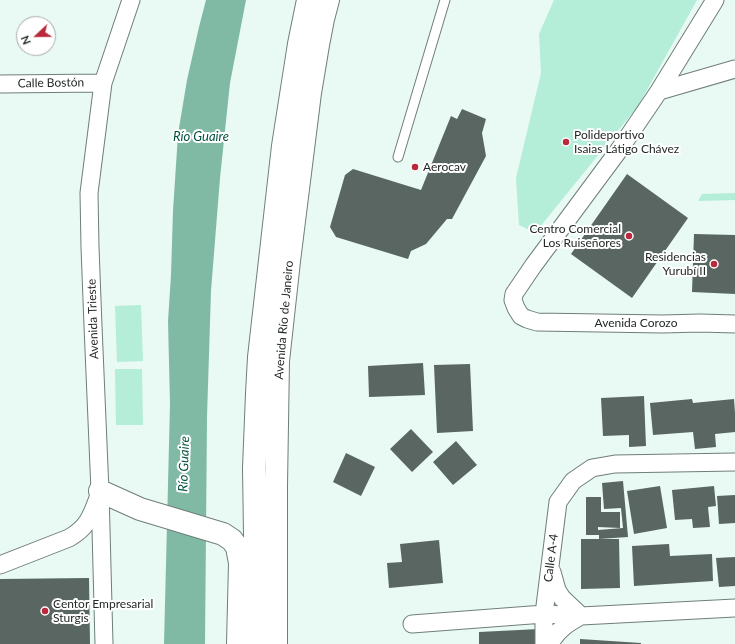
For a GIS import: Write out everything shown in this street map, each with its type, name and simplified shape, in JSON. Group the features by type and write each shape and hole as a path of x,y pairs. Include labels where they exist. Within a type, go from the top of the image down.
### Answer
{"street":[{"name":"Avenida Trieste","path":"104,644 89,193 103,83 131,0"},
{"name":"Avenida Río de Janeiro","path":"255,644 256,598 254,468 259,357 283,146 308,0"},
{"name":"Avenida Río de Janeiro","path":"276,644 278,361 310,93 323,19 328,0"},
{"path":"659,91 715,0"},
{"path":"659,91 735,69"},
{"name":"Calle Bostón","path":"0,84 103,83"},
{"name":"Avenida Corozo","path":"659,91 619,150 533,266 514,294 513,300 521,316 537,322 735,324"},
{"name":"Calle A-4","path":"544,644 544,614 558,502 573,481 592,468 615,464 735,462"},
{"path":"0,565 77,534 92,515 100,491 140,509 223,534 232,540 237,547 240,563 238,644"},
{"path":"550,566 557,590 562,598 581,616"},
{"path":"412,624 544,614 581,616 735,608"},
{"path":"550,644 553,638 566,624 581,616"}],"lane":[{"path":"398,157 444,0"}],"shaded area":[{"name":"Polideportivo Isaias Látigo Chávez","path":"554,0 697,0 638,106 535,233 519,225 516,178 541,73 539,34"},
{"path":"735,193 735,200 698,201 702,194"},
{"path":"141,305 143,361 117,362 115,306"},
{"path":"115,369 142,369 143,425 116,425"}],"water":[{"name":"Río Guaire","path":"206,0 246,0 230,83 220,178 211,291 207,417 205,644 164,644 170,404 168,321 178,134 187,80"}],"building":[{"path":"462,109 486,119 482,133 486,156 452,219 447,219 426,244 411,251 408,259 336,237 330,227 345,175 353,169 421,190 451,116 457,119"},
{"name":"Centro Comercial Los Ruiseñores","path":"627,174 688,218 632,298 571,254"},
{"name":"Residencias Yurubí II","path":"694,234 735,235 735,294 692,292"},
{"path":"423,363 425,395 369,397 368,366"},
{"path":"470,364 473,431 437,433 434,365"},
{"path":"644,396 646,446 629,447 629,435 603,436 601,398"},
{"path":"692,399 693,403 734,399 735,432 715,434 716,447 695,449 693,432 653,435 650,403"},
{"path":"411,429 433,452 412,472 390,449"},
{"path":"456,441 477,465 453,485 433,462"},
{"path":"346,453 375,467 361,496 333,482"},
{"path":"623,481 628,537 599,539 599,535 586,535 586,497 601,497 601,512 620,512 620,528 598,527 598,530 623,528 621,508 604,509 602,483"},
{"path":"660,486 667,528 634,534 627,491"},
{"path":"714,486 716,506 708,507 710,527 693,528 692,519 675,520 672,490"},
{"path":"735,495 735,523 719,524 717,496"},
{"path":"581,539 619,539 620,588 581,589"},
{"path":"439,540 443,583 389,588 387,563 402,562 400,544"},
{"path":"669,544 670,556 712,554 713,581 634,586 632,546"},
{"path":"735,557 735,586 719,587 716,558"},
{"name":"Centor Empresarial Sturgis","path":"89,578 90,644 0,644 0,579"},
{"path":"539,629 540,644 479,644 479,632"},
{"path":"580,639 641,643 641,644 580,644"}],"place":[{"name":"Polideportivo Isaias Látigo Chávez","path":"566,142"},
{"name":"Aerocav","path":"415,167"},
{"name":"Centro Comercial Los Ruiseñores","path":"629,236"},
{"name":"Residencias Yurubí II","path":"714,264"},
{"name":"Centor Empresarial Sturgis","path":"45,611"}]}
